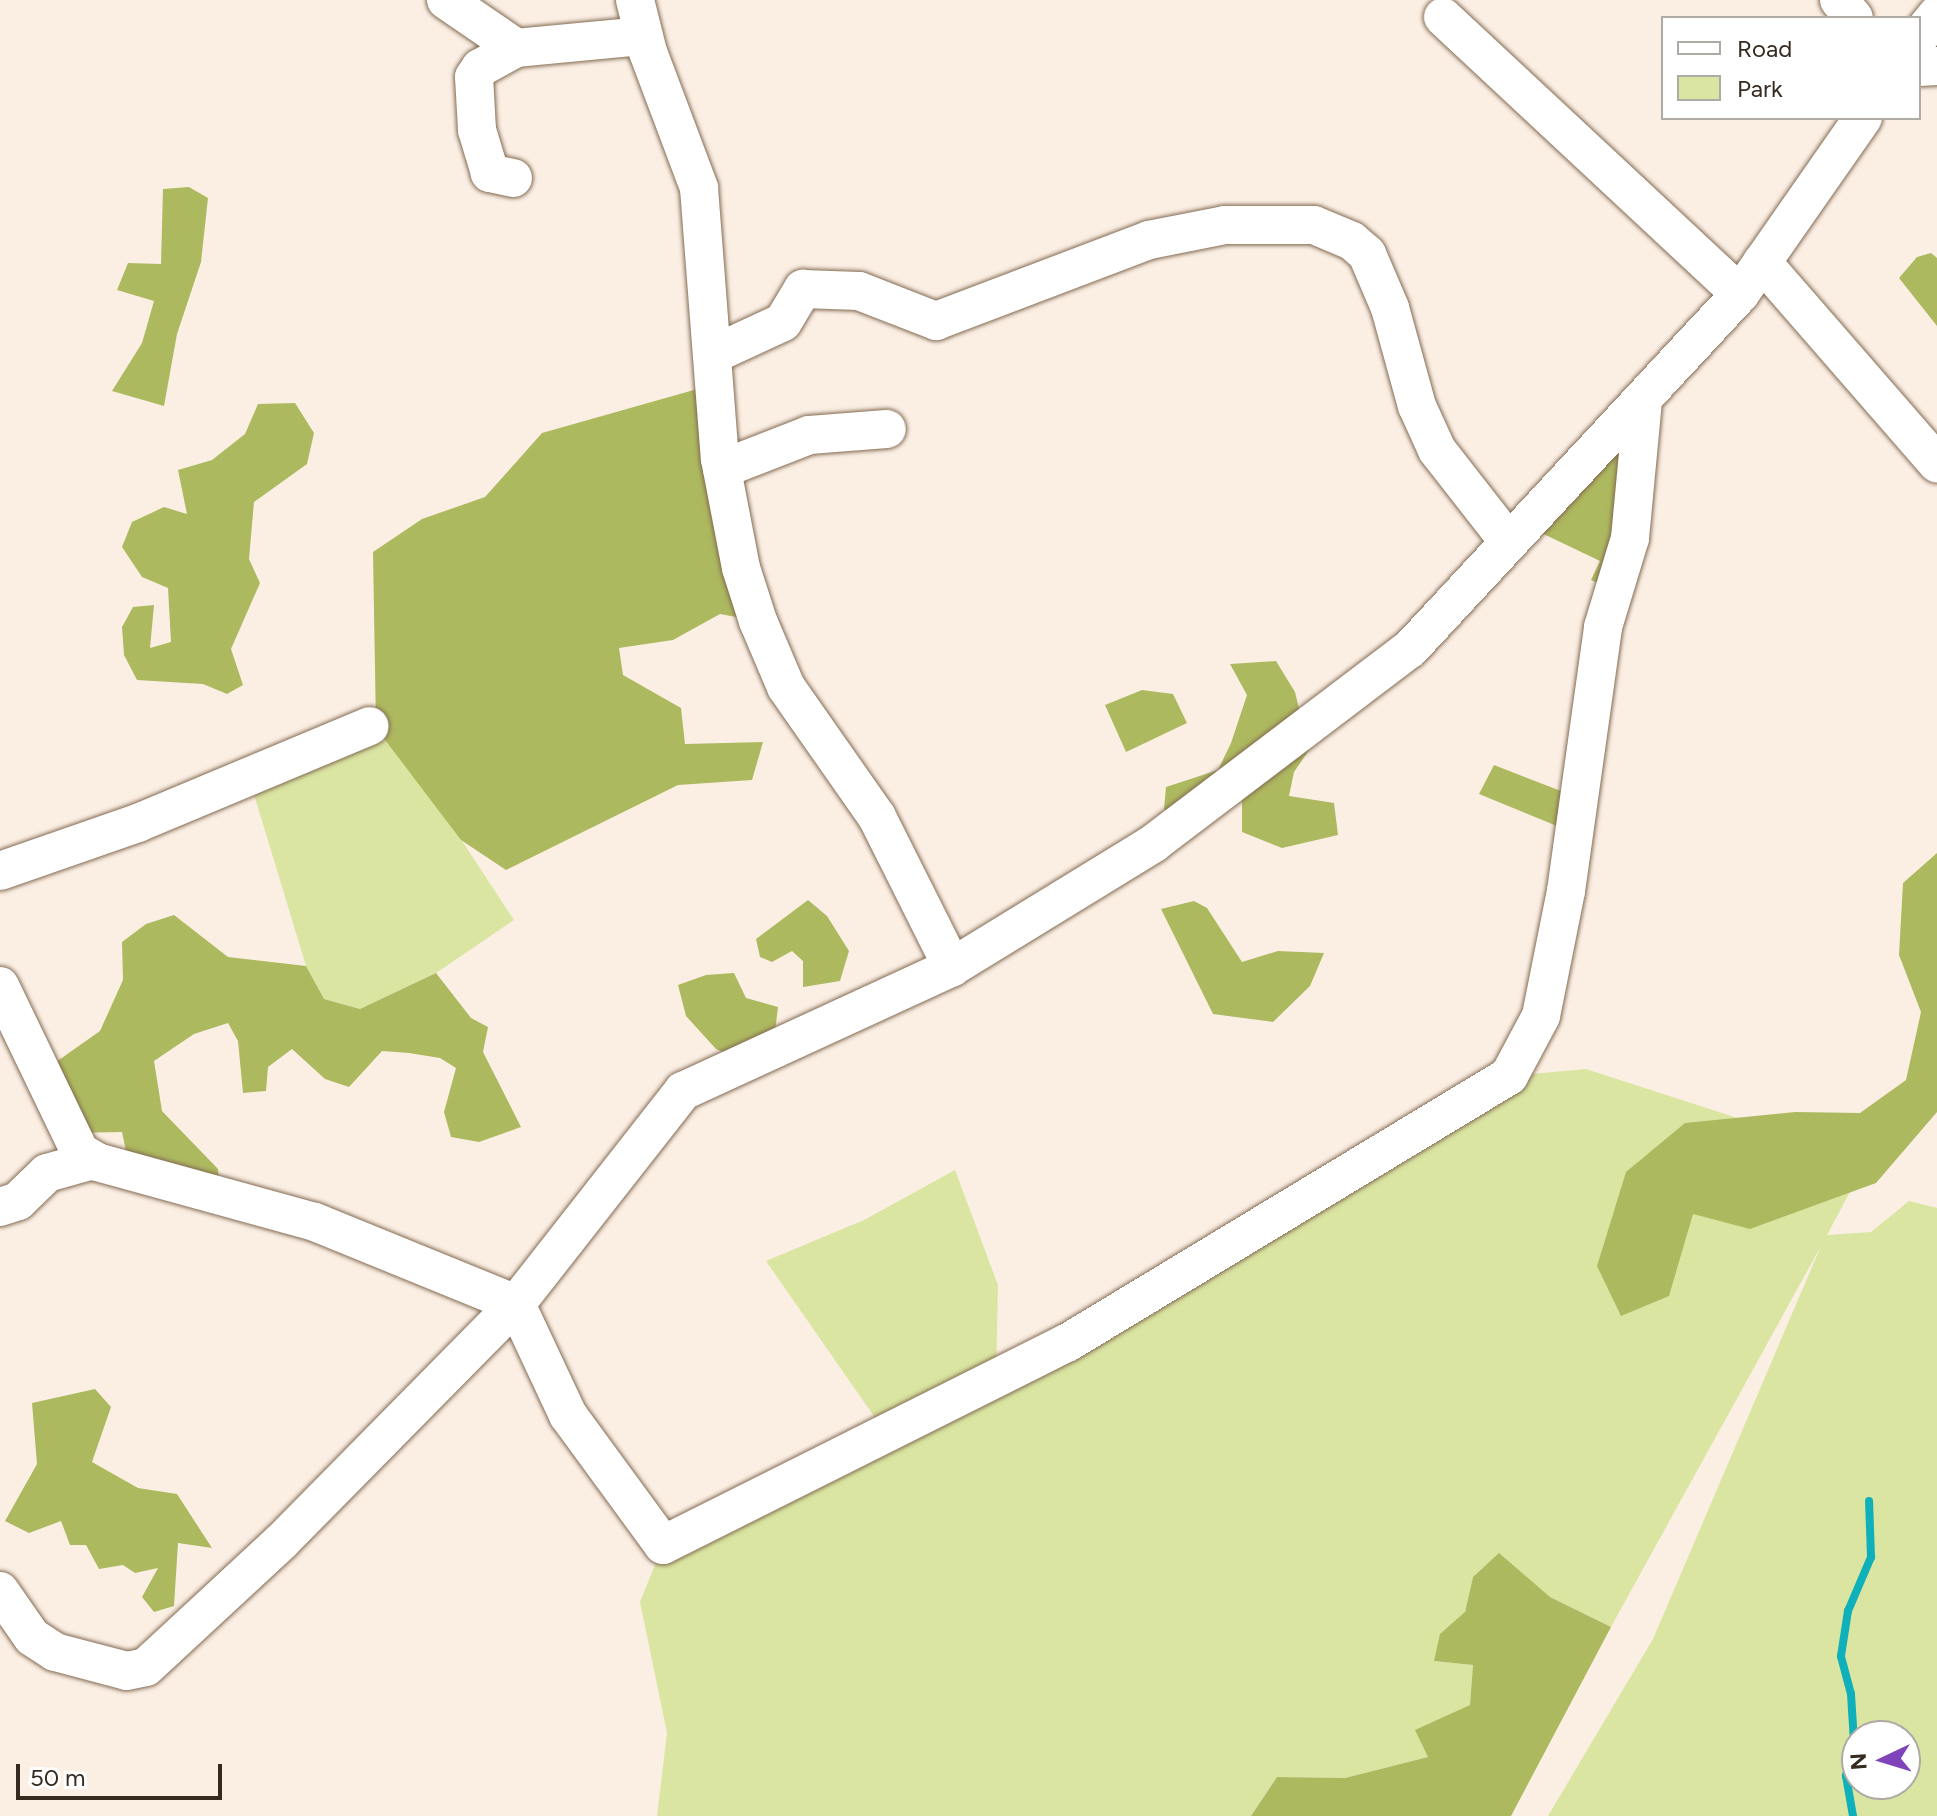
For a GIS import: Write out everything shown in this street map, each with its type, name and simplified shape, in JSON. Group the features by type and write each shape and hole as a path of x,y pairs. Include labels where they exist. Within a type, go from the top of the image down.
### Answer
{"street":[{"path":"446,0 516,48"},
{"path":"1839,0 1852,16"},
{"path":"1921,35 1937,15"},
{"path":"1443,17 1552,124 1619,176 1740,294"},
{"path":"513,178 490,173 477,130 474,77 516,48 639,18 699,188 722,469 741,568 773,660 786,687 877,817 918,890 952,967"},
{"path":"6,1611 32,1637 55,1652 127,1671 146,1667 282,1541 516,1304 683,1091 952,967 1154,843 1410,649 1740,294 1862,120"},
{"path":"712,355 783,322 803,289 859,291 936,321 1149,240 1225,225 1314,225 1352,241 1367,254 1390,308 1417,406 1437,450 1508,541"},
{"path":"1762,262 1937,463"},
{"path":"0,986 76,1148 93,1160 315,1222 516,1304 568,1415 663,1545 1067,1343 1509,1076 1541,1016 1566,891 1603,627 1630,538 1643,401"},
{"path":"722,469 809,435 887,429"},
{"path":"0,871 138,823 370,726"},
{"path":"0,1207 18,1201 47,1173 93,1160"}],"green space":[{"path":"189,187 208,198 201,262 177,334 164,406 112,391 142,343 154,301 117,290 128,263 161,264 163,189"},
{"path":"1931,253 1937,258 1937,326 1899,278 1917,257"},
{"path":"715,384 758,621 720,614 673,640 619,648 623,675 681,708 685,744 763,742 752,780 678,785 506,870 461,840 376,728 373,552 422,519 485,497 542,433"},
{"path":"295,403 314,433 307,464 254,502 249,559 260,583 231,649 243,685 227,694 203,684 137,680 124,655 122,627 133,607 154,605 150,648 171,642 168,588 142,577 122,547 132,522 164,507 187,514 178,470 212,460 245,434 258,404"},
{"path":"1627,430 1614,590 1591,580 1600,561 1531,528"},
{"path":"1276,661 1295,692 1309,750 1294,772 1289,796 1334,803 1338,835 1282,848 1242,832 1242,791 1203,823 1164,809 1166,787 1218,770 1231,743 1247,695 1230,664"},
{"path":"1142,690 1173,694 1187,723 1126,752 1105,705"},
{"path":"376,728 443,812 514,920 436,973 360,1009 324,999 306,966 246,768"},
{"path":"1494,765 1579,798 1574,833 1479,794"},
{"path":"1937,853 1937,1112 1876,1183 1750,1229 1693,1214 1669,1296 1621,1316 1597,1266 1626,1172 1685,1123 1795,1112 1860,1113 1906,1080 1921,1012 1899,955 1903,883"},
{"path":"808,900 827,916 849,951 840,981 803,987 803,961 792,951 772,962 760,957 756,939"},
{"path":"1194,901 1207,908 1242,962 1278,951 1324,953 1310,986 1273,1022 1213,1014 1161,909"},
{"path":"174,915 228,957 306,966 324,999 360,1009 436,973 471,1018 488,1027 483,1052 521,1127 479,1142 451,1137 444,1112 456,1068 440,1058 409,1053 382,1051 349,1087 325,1079 292,1049 268,1067 266,1091 243,1093 238,1041 228,1023 194,1034 154,1061 162,1111 218,1169 219,1180 128,1161 122,1132 69,1133 56,1062 100,1031 123,980 122,942 146,924"},
{"path":"734,973 746,998 778,1007 775,1032 748,1063 716,1049 686,1016 678,985 706,975"},
{"path":"1586,1069 1867,1160 1827,1235 1871,1232 1909,1201 1937,1208 1937,1816 1548,1816 1653,1639 1821,1246 1611,1627 1550,1597 1499,1554 1473,1577 1465,1612 1435,1661 1473,1665 1470,1706 1428,1757 1345,1778 1277,1777 1251,1816 657,1816 667,1733 640,1602 663,1545 887,1435 766,1261 864,1220 955,1170 998,1285 996,1378 1509,1076"},
{"path":"95,1389 111,1407 92,1462 138,1488 177,1494 212,1548 178,1543 174,1606 154,1612 142,1597 158,1568 135,1573 123,1565 99,1569 86,1545 70,1545 61,1521 29,1533 5,1521 37,1464 32,1403"},
{"path":"1499,1553 1550,1597 1611,1627 1511,1816 1251,1816 1277,1777 1345,1778 1428,1757 1415,1730 1470,1705 1473,1665 1434,1661 1440,1634 1465,1612 1473,1577"}],"waterway":[{"path":"1853,1816 1846,1776 1854,1742 1851,1694 1841,1656 1848,1611 1871,1557 1869,1501"}]}
